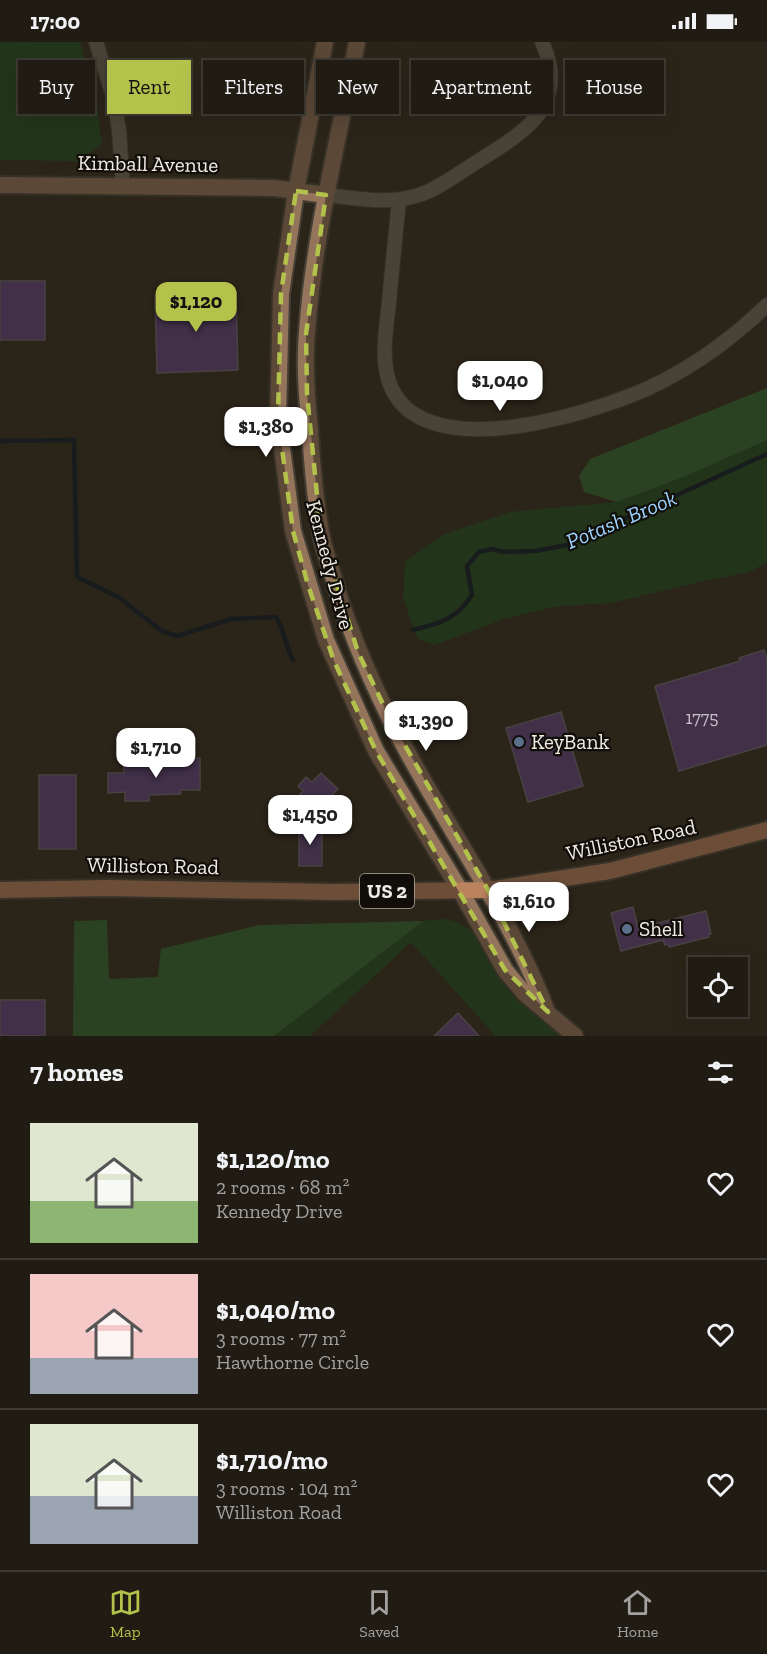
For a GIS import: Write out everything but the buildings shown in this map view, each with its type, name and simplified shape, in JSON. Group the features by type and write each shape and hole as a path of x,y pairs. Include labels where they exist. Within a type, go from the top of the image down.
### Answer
{"main road":[{"name":"Kennedy Drive","path":"325,42 296,191 281,294 278,418 293,531 326,640 376,751 460,890 505,970 524,993 575,1036"},
{"name":"Kennedy Drive","path":"357,42 326,195 311,283 306,334 307,394 313,475 321,535 340,602 358,652 391,722 420,778 488,890 548,1012"},
{"name":"Kimball Avenue","path":"0,185 246,188 326,195"},
{"path":"357,709 391,722"},
{"name":"Williston Road","path":"0,890 107,888 333,892 488,890 610,871 767,830"}],"street":[{"path":"96,42 113,96 119,130 123,187"},
{"path":"326,195 399,200 415,197 443,183 518,135 534,122 548,96 550,62 542,42"},
{"path":"399,200 386,348 387,375 393,393 404,408 427,421 467,429 532,425 575,414 631,395 683,370 743,328 767,305"}],"highlighted area":[{"path":"296,191 326,195 306,334 307,394 321,535 358,652 391,721 488,890 548,1012 505,970 376,751 334,661 308,585 293,531 278,418 281,294"}],"green space":[{"path":"0,42 80,42 85,60 18,60 18,114 95,114 95,94 102,144 78,161 0,160"},
{"path":"767,388 767,440 686,476 617,502 584,492 579,476 590,459"},
{"path":"767,440 767,562 749,572 611,603 558,606 504,619 434,645 418,639 403,598 405,562 444,534 510,512 617,502 686,476"},
{"path":"442,919 455,921 476,937 515,993 560,1036 496,1036 411,942 310,1036 274,1036 423,921"},
{"path":"107,920 109,979 158,977 161,949 259,925 423,921 274,1036 73,1036 74,921"}],"waterway":[{"name":"Potash Brook","path":"0,441 74,440 77,577 118,597 162,631 177,636 231,619 276,617 293,660"},
{"name":"Potash Brook","path":"413,630 447,619 466,603 472,595 467,566 479,552 491,549 504,552 535,551 567,545 767,454"}],"place":[{"name":"KeyBank","path":"519,742"},
{"name":"Shell","path":"627,929"}]}
